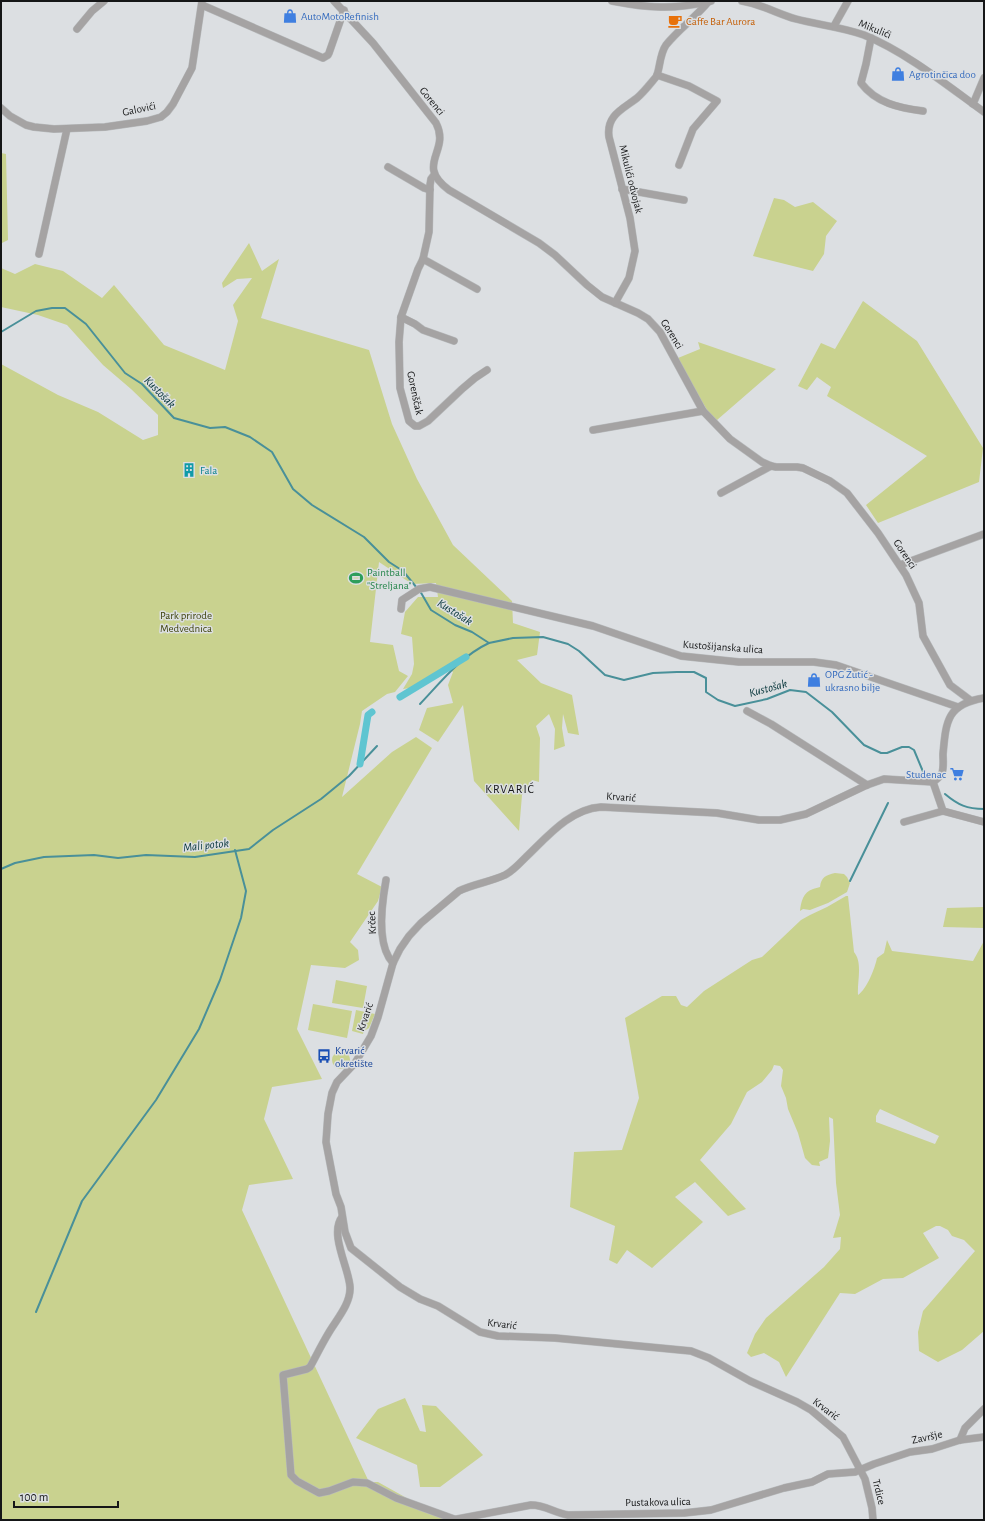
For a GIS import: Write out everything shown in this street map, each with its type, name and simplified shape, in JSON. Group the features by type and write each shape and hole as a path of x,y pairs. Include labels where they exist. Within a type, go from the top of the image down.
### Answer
{"street":[{"path":"77,28 92,11 104,1"},
{"name":"Gorenci","path":"334,1 344,10 373,43 436,123 440,130 440,138 433,164 434,175 437,180 449,190 539,243 555,255 602,297 644,316 657,328 703,411 730,439 762,462 776,468 797,466 803,468 830,481 847,493 874,528 906,574 916,596 923,636 950,685 970,700"},
{"path":"612,1 686,7 710,1"},
{"name":"Mikulići odvojak","path":"615,303 630,278 635,251 634,236 609,137 609,126 619,110 643,92 657,75 659,61 665,46 710,1"},
{"name":"Mikulići","path":"743,1 765,7 797,19 834,26 871,38 900,53 984,112"},
{"path":"834,26 848,1"},
{"path":"202,3 323,58 329,53 344,10"},
{"name":"Galovići","path":"1,108 14,118 30,126 43,128 97,128 147,121 161,117 173,104 192,68 202,3"},
{"path":"871,38 861,83 866,89 890,105 923,111"},
{"path":"657,75 689,86 717,101 693,129 679,165"},
{"path":"974,104 984,78"},
{"path":"39,254 67,129"},
{"path":"388,167 430,190"},
{"name":"Gorenščak","path":"434,175 431,179 430,190 430,227 423,259 401,317 399,342 399,382 409,421 412,424 419,426 428,421 462,389 487,370"},
{"path":"622,189 684,200"},
{"path":"423,259 477,289"},
{"path":"401,317 423,330 454,341"},
{"path":"594,430 703,411"},
{"path":"721,493 771,466"},
{"path":"900,565 984,534"},
{"name":"Kustošijanska ulica","path":"401,609 402,600 419,589 430,587 593,626 681,656 739,662 814,662 836,665 958,707"},
{"path":"943,811 933,782 942,773 946,726 949,718 958,707 970,700 984,698"},
{"path":"747,711 771,724 867,785"},
{"name":"Krvarić","path":"861,1470 843,1437 811,1410 797,1402 750,1381 709,1358 692,1351 555,1338 498,1336 480,1332 438,1306 420,1299 400,1287 351,1248 342,1217 341,1206 336,1194 326,1142 328,1114 332,1093 337,1082 355,1063 371,1036 378,1017 393,963 409,936 455,894 468,887 506,875 564,822 580,812 590,807 601,807 717,813 759,820 780,820 806,814 867,785 884,779 933,782"},
{"path":"904,822 943,811 984,822"},
{"name":"Krčec","path":"386,880 382,904 383,930 385,947 389,958 393,963"},
{"path":"342,1217 339,1220 338,1230 339,1241 350,1285 347,1301 310,1366 307,1369 283,1375 291,1475 297,1481 318,1492 329,1491 353,1482 367,1483 396,1498 453,1520"},
{"path":"960,1440 965,1428 984,1409"},
{"name":"Završje","path":"861,1470 901,1454 932,1449 960,1440 984,1437"},
{"name":"Pustakova ulica","path":"453,1520 531,1505 542,1506 568,1518 684,1513 711,1510 784,1488 812,1482 828,1474 851,1473 861,1470"},
{"name":"Trdice","path":"861,1470 870,1498 873,1520"}],"green space":[{"path":"1,153 6,154 8,240 1,245"},
{"path":"774,198 784,200 795,207 813,202 837,221 826,236 824,254 813,271 753,256"},
{"name":"Park prirode Medvednica","path":"249,243 262,271 279,259 261,318 369,350 392,424 417,479 453,545 512,601 513,623 540,632 537,655 517,660 541,683 572,695 579,735 568,733 563,714 562,728 565,746 554,750 555,729 549,714 536,726 540,738 539,782 532,780 522,795 519,831 474,781 463,705 438,742 419,730 427,708 453,703 448,685 453,672 446,666 410,688 403,689 412,674 414,664 412,637 401,634 405,612 418,597 438,597 436,583 412,584 379,562 370,642 393,645 399,671 408,676 395,692 387,694 362,711 342,797 392,752 416,737 432,748 357,874 382,887 378,901 350,942 358,950 359,960 345,968 311,965 297,1029 322,1079 272,1087 264,1119 293,1179 249,1185 242,1210 369,1482 378,1482 446,1520 1,1520 1,364 58,395 98,412 143,440 158,435 158,415 103,365 67,325 38,315 1,307 1,268 15,274 35,264 63,271 102,298 114,285 164,345 225,370 238,321 233,305 252,278 237,279 223,288 222,283"},
{"path":"863,301 917,341 983,448 979,482 878,523 866,505 927,456 827,396 831,387 817,377 807,390 798,386 821,343 835,349"},
{"path":"698,342 776,369 717,420 713,420 677,360 678,358 700,349"},
{"path":"835,873 844,874 847,877 850,883 847,892 828,903 810,910 803,909 800,911 802,901 807,892 820,887 824,877"},
{"path":"848,896 854,952 857,956 859,967 858,995 867,983 877,958 884,953 887,940 892,951 973,961 984,941 984,1331 962,1350 938,1362 919,1351 918,1332 923,1311 975,1251 964,1240 952,1236 948,1230 940,1226 936,1226 923,1233 939,1258 903,1278 883,1279 855,1294 840,1293 786,1377 779,1362 764,1353 751,1357 747,1353 755,1334 766,1318 824,1267 840,1249 841,1237 833,1238 840,1215 836,1183 833,1119 829,1117 830,1141 828,1158 819,1162 820,1166 812,1165 805,1158 798,1133 788,1109 786,1098 781,1086 783,1070 780,1066 774,1065 772,1070 762,1082 747,1092 731,1124 700,1160 746,1209 728,1216 695,1182 675,1197 703,1222 652,1268 627,1250 617,1264 609,1260 615,1226 570,1207 574,1152 622,1150 639,1098 625,1018 662,996 676,996 681,1005 687,1007 704,991 752,960 762,957 801,920","holes":["880,1109 939,1136 935,1144 876,1122 876,1116"]},
{"path":"984,907 984,928 943,927 947,908"},
{"path":"336,980 367,986 363,1008 332,1003"},
{"path":"313,1004 352,1011 347,1038 308,1030"},
{"path":"356,1010 375,1014 369,1028 364,1031 363,1034 352,1031"},
{"path":"337,1051 345,1051 350,1056 348,1067 345,1069 337,1069 332,1064 332,1056"},
{"path":"405,1398 420,1431 426,1432 422,1405 436,1406 483,1455 440,1487 420,1487 417,1465 356,1438 378,1409"}],"waterway":[{"name":"Kustošak","path":"1,332 36,311 52,308 65,308 86,324 125,373 142,384 174,418 210,428 225,427 250,437 272,452 293,489 312,505 364,537 389,562 403,571 417,588"},
{"name":"Kustošak","path":"420,591 431,610 489,643 513,638 543,637 568,644 579,651 605,675 624,680 653,673 694,672 706,678 706,692 718,700 735,706 767,699 790,690 806,692 832,712 864,745 881,753 887,753 902,747 909,747 914,750 924,774 927,776"},
{"name":"Mali potok","path":"420,704 460,662 479,648 489,643"},
{"path":"400,697 466,657"},
{"path":"360,764 368,715 372,712"},
{"name":"Mali potok","path":"1,869 15,863 44,857 94,855 118,858 146,855 195,857 249,849 273,830 321,799 349,776 377,746"},
{"name":"Kustošak","path":"945,794 963,806 984,809"},
{"path":"850,881 888,803"},
{"path":"36,1312 82,1201 156,1100 199,1029 220,980 241,918 246,891 235,850"}],"place":[{"name":"AutoMotoRefinish","path":"290,16"},
{"name":"Caffe Bar Aurora","path":"675,21"},
{"name":"Agrotinčica doo","path":"898,74"},
{"name":"Fala","path":"189,470"},
{"name":"Paintball \"Streljana\"","path":"356,578"},
{"name":"OPG Žutić - ukrasno bilje","path":"814,680"},
{"name":"Studenac","path":"957,774"},
{"name":"Krvarić okretište","path":"324,1056"}],"district":[{"name":"KRVARIĆ","path":"510,789"}]}
